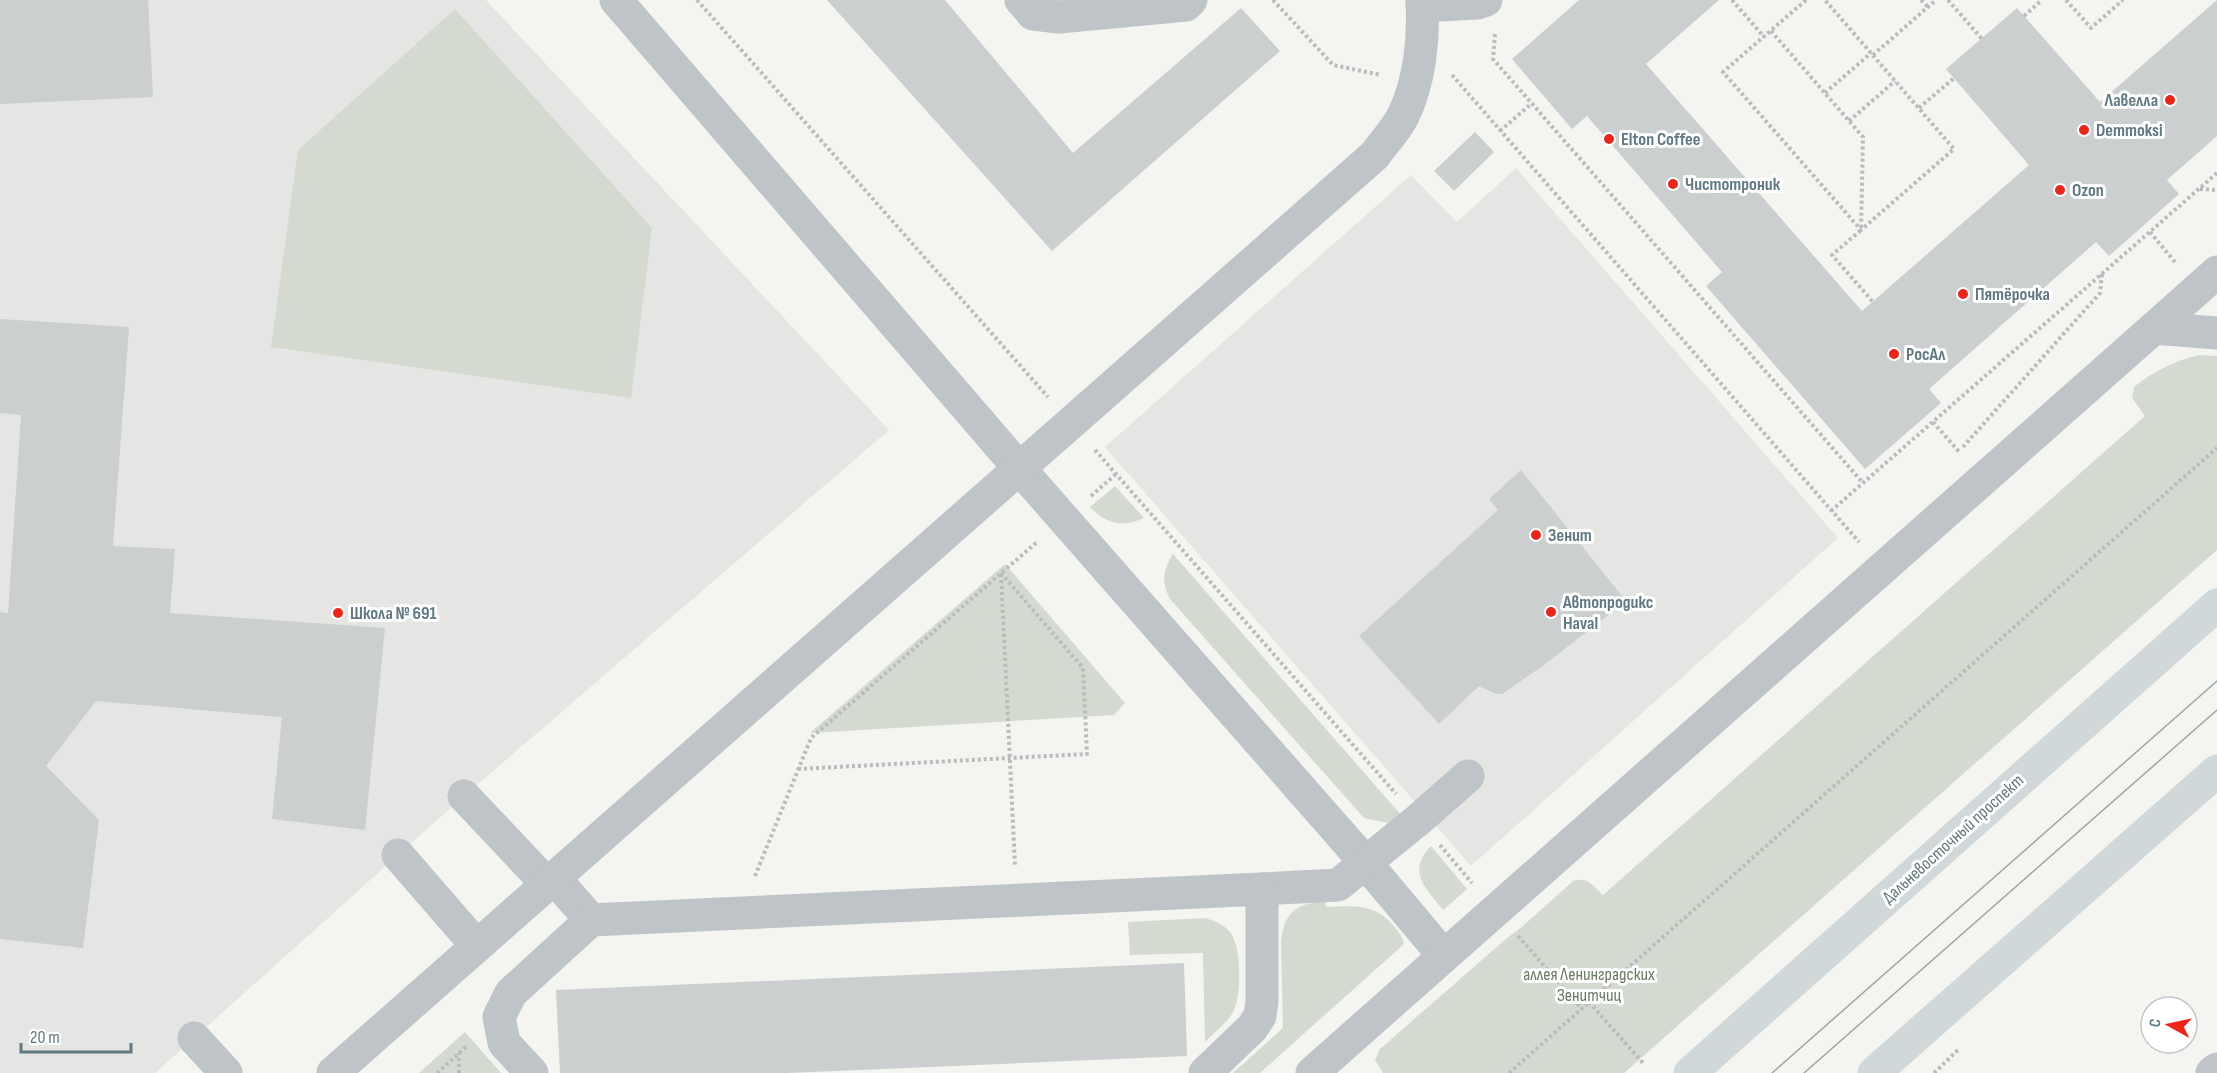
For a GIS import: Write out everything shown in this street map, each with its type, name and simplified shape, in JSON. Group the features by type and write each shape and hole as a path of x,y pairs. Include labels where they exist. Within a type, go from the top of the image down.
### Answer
{"main road":[{"name":"Дальневосточный проспект","path":"1690,1073 2217,605"},
{"path":"1874,1073 2217,771"}],"street":[{"path":"616,0 1019,468 1365,862 1444,957"},
{"path":"1021,0 1033,14 1059,17 1186,5 1191,0"},
{"path":"333,1073 1375,155 1403,116 1415,81 1422,41 1422,3 1477,3 1490,14"},
{"path":"1312,1073 2217,272"},
{"path":"2154,328 2217,333"},
{"path":"532,1073 504,1043 499,1017 511,993 591,920 1338,885 1468,776"},
{"path":"464,796 591,920"},
{"path":"398,855 477,945"},
{"path":"1205,1073 1252,1028 1260,1016 1262,889"},
{"path":"194,1038 226,1073"},
{"path":"2212,1073 2217,1069"}],"path":[{"path":"1274,0 1333,65 1415,81"},
{"path":"1732,0 1764,37"},
{"path":"1806,0 1723,72 1861,230"},
{"path":"1832,0 1826,2 1954,149 1832,255 1873,302"},
{"path":"1922,0 1928,7"},
{"path":"1825,93 1936,0"},
{"path":"1948,0 1982,39"},
{"path":"2024,16 2042,0"},
{"path":"2066,0 2091,28 2122,0"},
{"path":"1490,14 1493,59 1863,483"},
{"path":"1771,31 1863,136 1861,230"},
{"path":"1448,70 1866,550"},
{"path":"1919,108 1954,78"},
{"path":"1849,121 1895,81"},
{"path":"1500,130 1531,104"},
{"path":"1831,511 2217,173"},
{"path":"2199,189 2217,190"},
{"path":"2150,232 2167,252"},
{"path":"1958,452 2100,293 2102,274"},
{"path":"1933,422 1948,441"},
{"path":"1509,1073 2217,448"},
{"path":"740,913 811,738 1116,474"},
{"path":"1001,573 1017,900"},
{"path":"798,769 1087,754 1083,668 1001,573"},
{"path":"1511,929 1582,1009"},
{"path":"1589,1002 1643,1063"},
{"path":"459,1053 459,1073"}],"shaded area":[{"name":"Школа № 691","path":"0,0 486,0 889,430 464,796 155,1073 0,1073"},
{"path":"1516,168 1838,538 1471,866 1105,447 1411,175 1457,222"}],"green space":[{"path":"455,9 652,228 631,398 271,347 298,150"},
{"name":"аллея Ленинградских Зенитчиц","path":"2199,355 2217,356 2217,550 1624,1073 1383,1073 1375,1060 1380,1049 1573,881 1586,881 1603,895 2145,416 2132,398 2134,387 2165,367"},
{"path":"1115,486 1144,518 1129,523 1115,523 1102,517 1090,507"},
{"path":"1173,554 1402,816 1388,823 1364,818 1170,599 1165,587 1164,576"},
{"path":"1005,564 1125,703 1114,715 810,733"},
{"path":"1431,846 1467,889 1443,910 1425,887 1419,872 1424,855"},
{"path":"1325,901 1326,907 1362,907 1378,912 1396,928 1404,944 1260,1073 1233,1073 1283,1028 1281,941 1285,923 1299,907"},
{"path":"1206,918 1222,925 1234,939 1239,960 1239,985 1238,997 1232,1014 1205,1042 1203,953 1130,955 1128,922"},
{"path":"465,1032 501,1073 419,1073"}],"building":[{"path":"0,0 148,0 153,97 0,104"},
{"path":"827,0 945,0 1073,153 1241,8 1280,51 1052,251"},
{"path":"1579,0 1719,0 1646,64 1862,311 2029,165 1946,69 2017,8 2100,102 2217,0 2217,136 2167,180 2179,194 2109,256 2096,242 1929,389 1941,403 1865,469 1706,286 1722,272 1587,116 1572,129 1512,59"},
{"path":"1475,132 1494,152 1454,191 1434,171"},
{"path":"0,319 129,327 113,546 175,549 170,613 385,628 365,830 272,819 282,717 96,701 46,766 99,820 83,948 0,939 0,612 8,613 21,415 0,413"},
{"path":"1521,470 1626,601 1544,665 1502,694 1496,694 1479,686 1439,724 1359,636 1498,510 1489,499"},
{"path":"1184,963 1187,1056 787,1073 560,1073 556,990"}],"tram line":[{"path":"1772,1073 2217,681"},
{"path":"1804,1073 2217,710"}],"place":[{"name":"Лавелла","path":"2170,100"},
{"name":"Demmoksi","path":"2084,130"},
{"name":"Elton Coffee","path":"1609,139"},
{"name":"Чистотроник","path":"1673,184"},
{"name":"Ozon","path":"2060,190"},
{"name":"Пятёрочка","path":"1963,294"},
{"name":"РосАл","path":"1894,354"},
{"name":"Зенит","path":"1536,535"},
{"name":"Автопродикс Haval","path":"1551,612"},
{"name":"Школа № 691","path":"338,613"}]}
